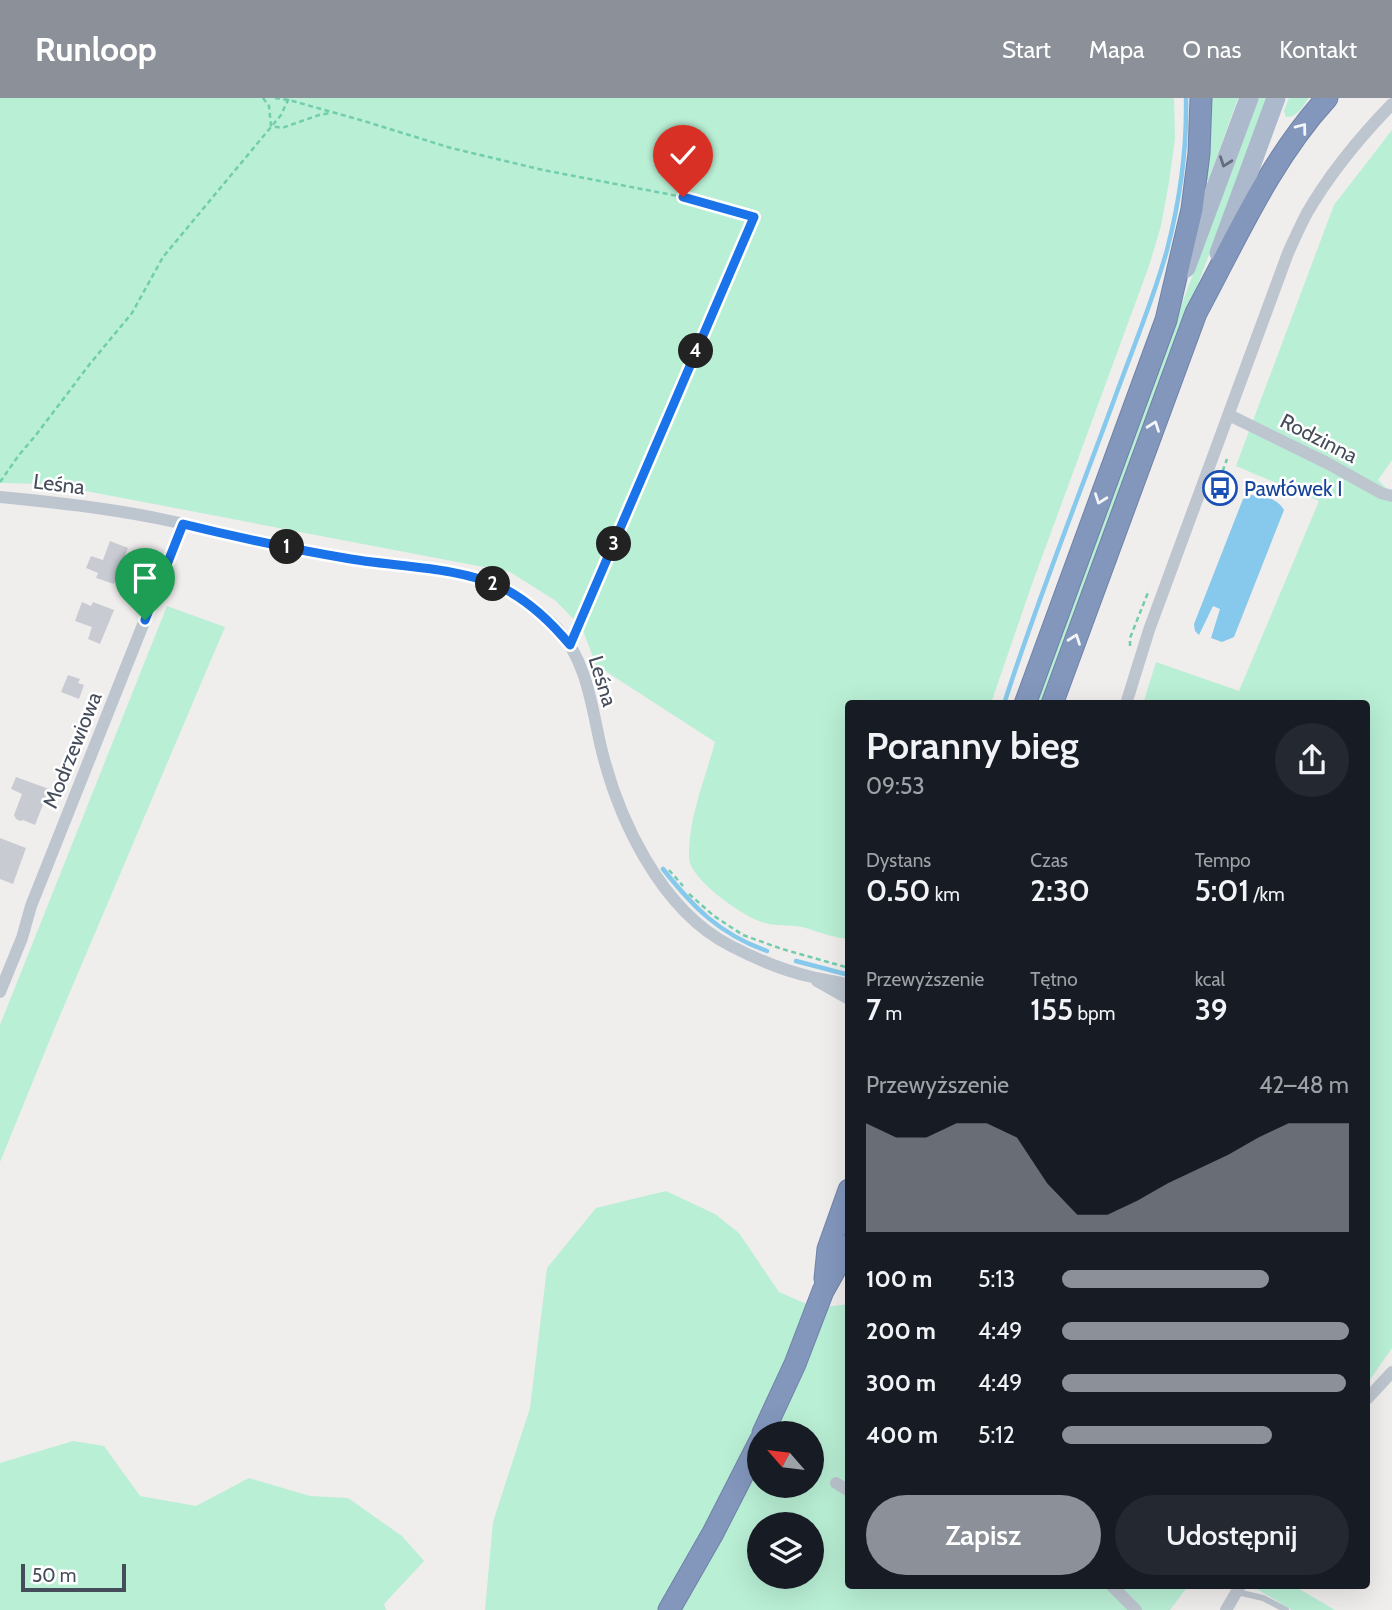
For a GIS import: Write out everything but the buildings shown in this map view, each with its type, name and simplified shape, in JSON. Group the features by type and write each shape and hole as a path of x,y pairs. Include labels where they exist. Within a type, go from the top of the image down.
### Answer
{"highway":[{"path":"1026,700 1166,320 1192,209 1199,153 1201,98"},
{"path":"1053,700 1196,313 1254,201 1284,152 1327,98"},
{"path":"823,1291 828,1249 845,1201"},
{"path":"769,1421 795,1364 823,1291 845,1252"},
{"path":"669,1610 747,1466"}],"main road":[{"path":"1166,320 1249,98"},
{"path":"1196,313 1276,98"}],"street":[{"path":"1127,700 1149,630 1288,253 1307,213 1349,153 1392,104"},
{"name":"Rodzinna","path":"1229,415 1392,496"},
{"name":"Leśna","path":"0,497 108,510 345,558 473,577 501,587 528,603 556,627 570,645 589,689 611,784 628,828 642,854 688,914 704,929 730,946 776,966 845,984"},
{"name":"Modrzewiowa","path":"0,992 22,938 31,906 183,524"},
{"name":"Leśna","path":"811,977 845,997"},
{"path":"1370,1396 1392,1371"},
{"path":"836,1483 845,1489"},
{"path":"1115,1589 1136,1610"},
{"path":"1226,1610 1238,1589"}],"lane":[{"path":"1238,1589 1286,1610"}],"path":[{"path":"263,98 269,106 271,126"},
{"path":"275,98 290,99 451,148 543,170 683,197 754,217 570,645"},
{"path":"0,482 131,313 163,257 281,115 290,99"},
{"path":"271,126 282,128 333,112"},
{"path":"642,854 666,865 688,893 714,916 743,935 845,967"}],"green space":[{"path":"0,98 1174,98 1175,139 1169,182 1161,226 1149,266 992,700 845,700 845,938 802,927 759,921 729,904 698,876 689,858 689,843 698,799 715,742 596,665 582,628 556,601 510,572 49,484 0,483"},
{"path":"1210,98 1238,98 1208,181 1206,179"},
{"path":"1258,98 1267,98 1044,700 1035,700"},
{"path":"1289,98 1309,98 1297,114 1286,117 1284,111"},
{"path":"1392,130 1392,460 1378,480 1392,494 1392,1348 1370,1380 1370,700 1144,700 1156,662 1239,691 1319,501 1236,466 1334,205"},
{"path":"167,606 225,627 0,1162 0,1025"},
{"path":"666,1191 715,1214 739,1233 779,1292 816,1308 845,1304 845,1589 1186,1589 1170,1610 485,1610 493,1522 530,1408 547,1268 596,1208"},
{"path":"73,1441 104,1446 140,1496 196,1506 249,1478 310,1496 348,1498 402,1536 424,1561 384,1604 386,1610 0,1610 0,1463"},
{"path":"1257,1589 1299,1589 1335,1610 1292,1610"}],"water":[{"path":"1251,495 1274,500 1284,510 1234,637 1222,642 1211,638 1220,609 1213,606 1199,635 1194,624 1243,499"}],"waterway":[{"path":"1005,700 1161,269 1172,231 1182,174 1186,98"},
{"path":"663,869 708,918 735,936 767,951"},
{"path":"796,961 845,974"}],"place":[{"name":"Pawłówek I","path":"1220,488"}],"route":[{"path":"145,620 183,524 345,558 473,577 501,587 528,603 556,627 570,645 754,217 683,197"}]}
